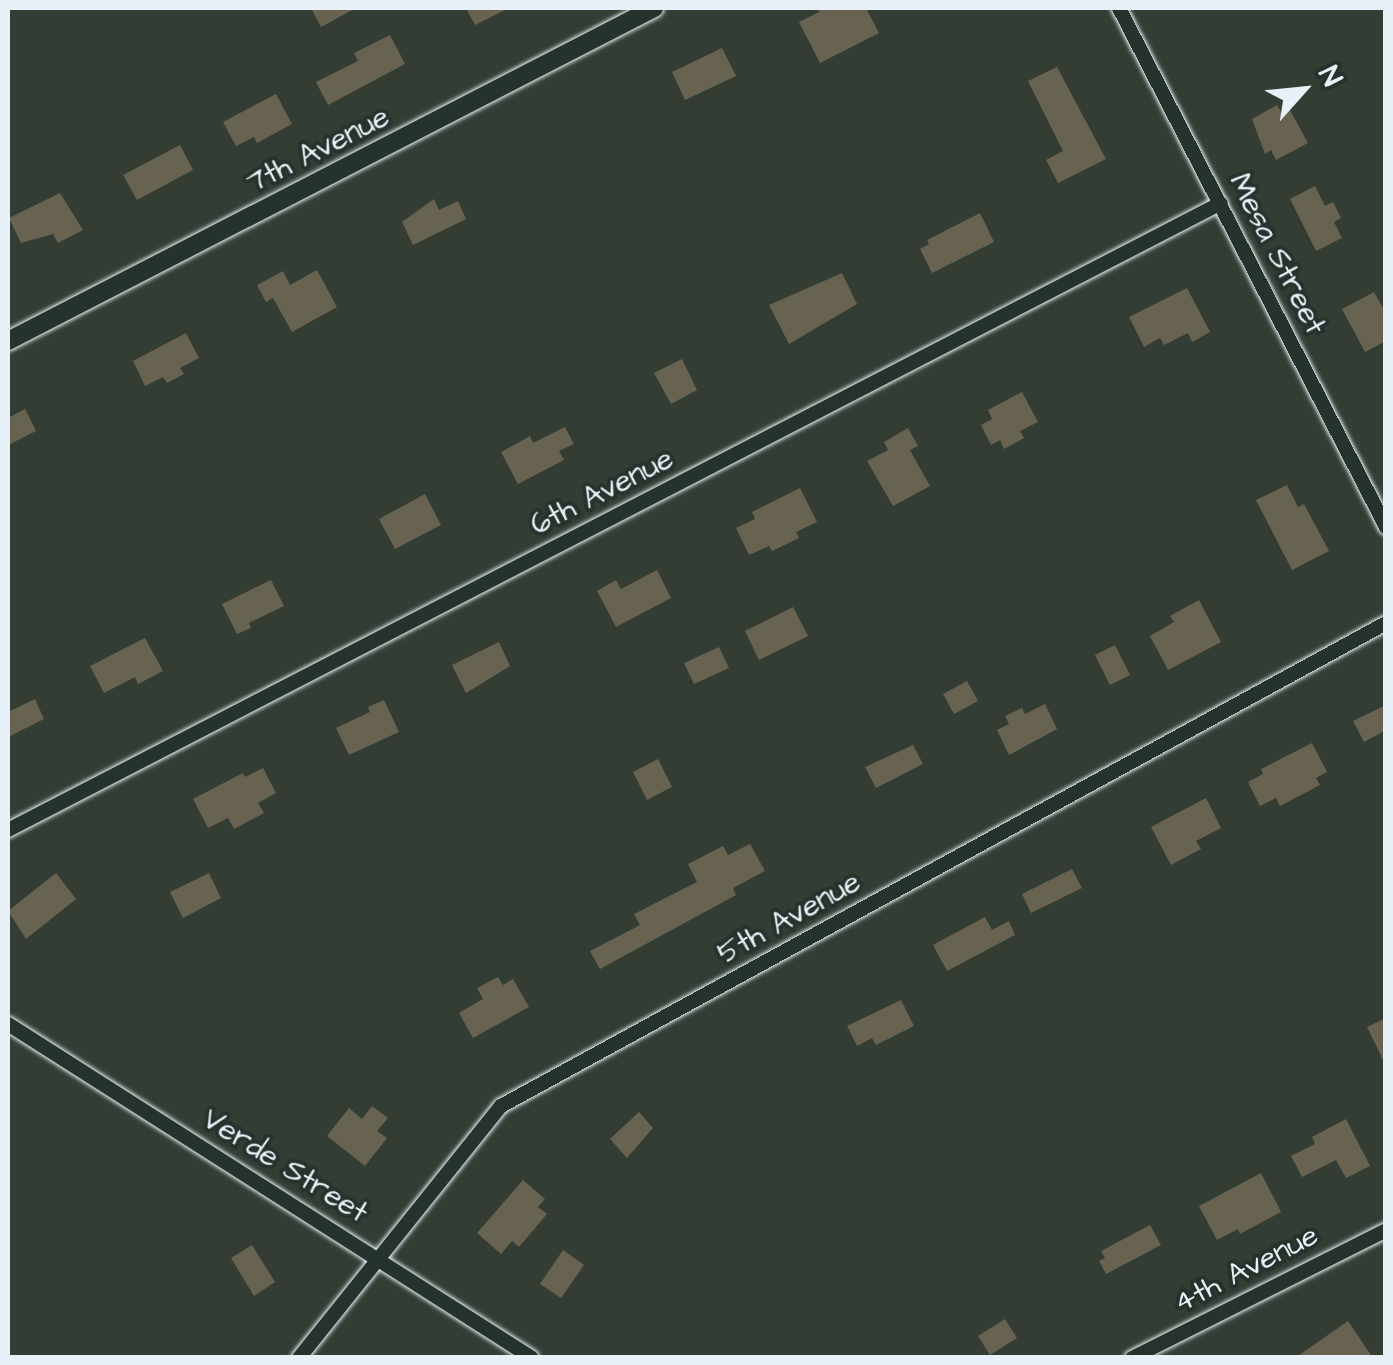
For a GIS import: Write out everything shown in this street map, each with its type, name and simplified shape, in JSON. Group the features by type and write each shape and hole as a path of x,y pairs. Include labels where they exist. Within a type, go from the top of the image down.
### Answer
{"street":[{"name":"7th Avenue","path":"8,341 654,8"},
{"name":"Mesa Street","path":"1119,8 1386,527"},
{"name":"6th Avenue","path":"8,830 1221,203"},
{"name":"5th Avenue","path":"299,1358 502,1106 1386,623"},
{"name":"Verde Street","path":"8,1024 532,1358"},
{"name":"4th Avenue","path":"1132,1358 1386,1230"}],"building":[{"path":"311,8 356,8 321,27"},
{"path":"466,8 509,8 475,25"},
{"path":"817,8 866,8 879,33 820,63 799,22 819,12"},
{"path":"390,35 405,64 328,105 316,82 358,61 354,53"},
{"path":"722,48 736,76 685,100 672,72"},
{"path":"1057,67 1106,159 1058,183 1046,160 1063,151 1028,81"},
{"path":"276,94 292,124 257,143 254,137 236,146 223,122"},
{"path":"1277,105 1282,114 1290,110 1308,143 1276,160 1271,150 1265,154 1252,119"},
{"path":"180,145 193,170 137,200 123,175"},
{"path":"1315,186 1325,206 1333,202 1341,218 1334,222 1342,238 1316,251 1290,199"},
{"path":"60,193 83,230 58,243 53,234 21,243 9,218"},
{"path":"434,199 439,210 458,201 466,219 413,245 402,222"},
{"path":"980,213 994,242 932,273 920,249 929,244 927,240"},
{"path":"317,270 337,307 292,332 273,298 266,302 257,285 283,271 290,285"},
{"path":"842,273 857,304 789,344 769,305"},
{"path":"1187,288 1210,332 1192,342 1188,333 1164,345 1160,338 1144,347 1129,317"},
{"path":"1374,292 1386,314 1386,341 1365,352 1342,309"},
{"path":"186,333 199,358 180,368 184,374 167,383 163,377 145,386 133,361"},
{"path":"682,359 697,390 671,404 654,373"},
{"path":"1022,392 1038,422 1020,431 1024,438 1004,449 1000,440 991,445 981,425 992,419 988,410"},
{"path":"25,409 36,431 8,445 8,418"},
{"path":"565,427 574,444 559,451 564,460 518,484 501,452 530,436 533,443"},
{"path":"908,428 918,446 910,450 930,486 893,506 867,461 888,450 884,442"},
{"path":"1287,485 1298,507 1304,504 1329,551 1292,570 1256,500"},
{"path":"800,488 817,522 796,532 799,538 772,551 769,546 749,555 736,528 755,519 752,512"},
{"path":"425,494 441,525 395,549 379,519"},
{"path":"657,570 671,598 616,627 597,591 616,580 621,589"},
{"path":"271,580 284,606 249,623 251,628 237,634 222,604"},
{"path":"1199,600 1221,642 1168,670 1150,636 1174,622 1170,616"},
{"path":"793,607 808,636 759,660 745,631"},
{"path":"145,638 163,671 138,684 135,677 104,693 90,666"},
{"path":"499,642 510,666 466,693 452,665"},
{"path":"1115,645 1130,675 1110,685 1095,655"},
{"path":"719,647 729,668 694,684 684,663"},
{"path":"967,681 978,701 954,714 943,694"},
{"path":"35,699 44,719 8,737 8,712"},
{"path":"384,700 399,732 349,755 336,728 370,712 368,707"},
{"path":"1045,704 1057,729 1009,755 997,730 1009,724 1005,716 1022,708 1025,714"},
{"path":"1386,705 1386,730 1364,742 1353,721"},
{"path":"1312,743 1327,772 1316,778 1320,785 1280,806 1276,798 1260,806 1248,782 1263,774 1261,769"},
{"path":"913,745 923,764 876,788 865,767"},
{"path":"658,759 672,787 647,800 633,772"},
{"path":"263,768 276,793 258,803 264,813 234,829 228,818 208,828 193,799 243,773 245,777"},
{"path":"1206,798 1221,828 1196,841 1201,849 1171,865 1151,827"},
{"path":"750,844 765,871 733,888 736,895 600,969 590,951 640,925 634,914 697,882 688,864 723,846 728,855"},
{"path":"1072,869 1082,888 1031,913 1022,894"},
{"path":"56,873 76,899 26,939 8,911"},
{"path":"209,873 221,898 183,918 170,892"},
{"path":"985,917 992,930 1009,921 1015,935 947,971 933,945"},
{"path":"498,977 503,985 513,979 529,1007 473,1038 459,1013 483,999 477,988"},
{"path":"901,1000 914,1026 876,1045 872,1038 857,1046 847,1026"},
{"path":"1386,1018 1386,1066 1367,1027"},
{"path":"372,1106 388,1118 377,1131 387,1138 365,1166 327,1136 349,1108 362,1119"},
{"path":"639,1112 653,1128 627,1158 610,1139"},
{"path":"1346,1119 1370,1166 1346,1178 1336,1160 1302,1177 1291,1156 1315,1144 1312,1137"},
{"path":"1261,1173 1281,1212 1240,1234 1238,1229 1217,1240 1199,1206"},
{"path":"523,1180 545,1199 538,1207 547,1214 519,1247 512,1241 501,1254 477,1233"},
{"path":"1150,1225 1161,1245 1106,1274 1099,1261 1105,1258 1101,1251"},
{"path":"252,1245 275,1282 254,1296 231,1258"},
{"path":"563,1250 584,1265 561,1298 540,1284"},
{"path":"1005,1319 1017,1338 990,1355 978,1336"},
{"path":"1348,1321 1373,1358 1295,1358"}]}
